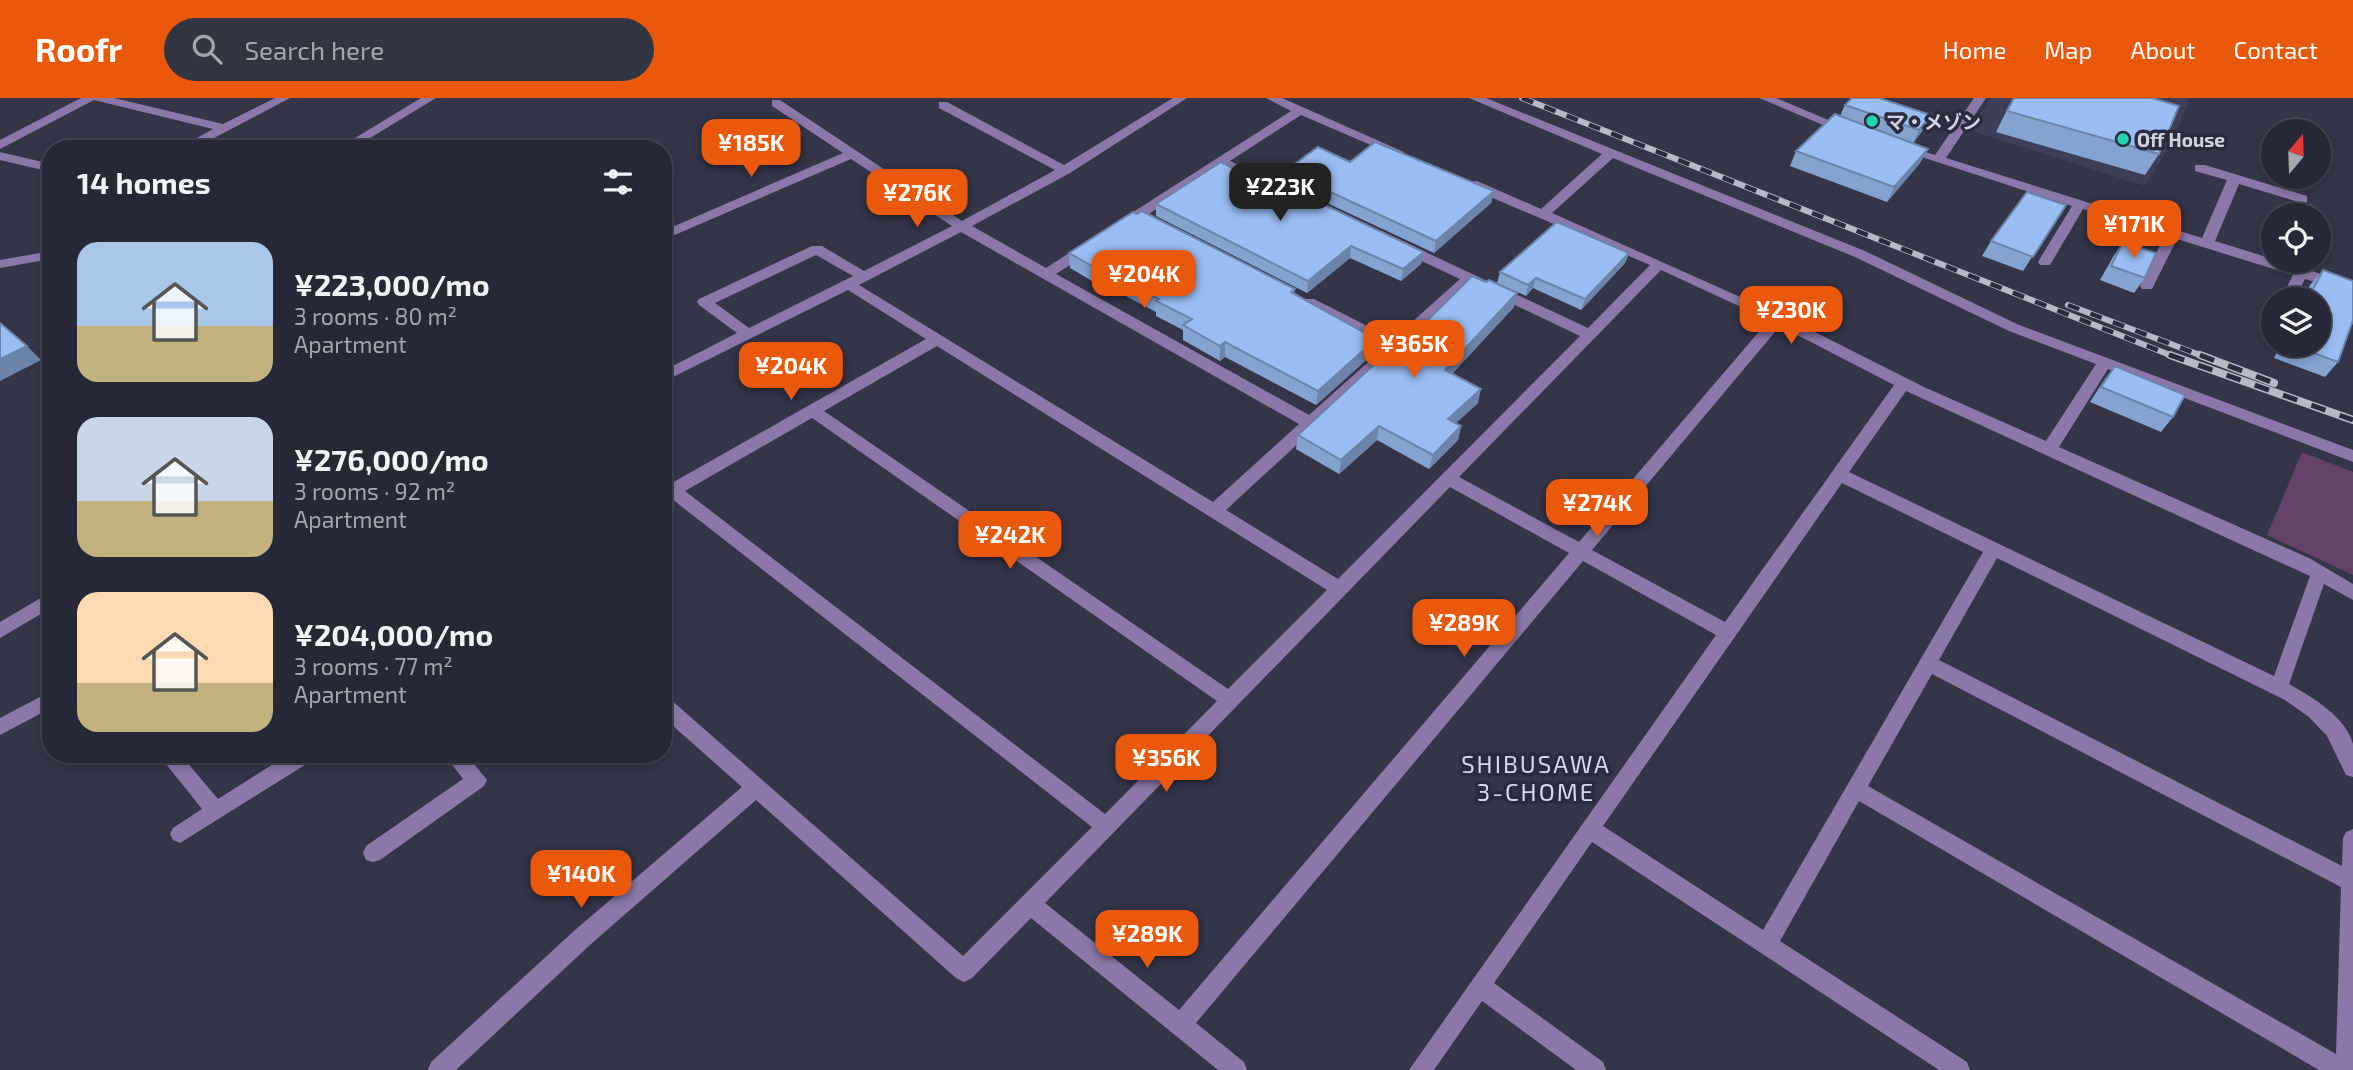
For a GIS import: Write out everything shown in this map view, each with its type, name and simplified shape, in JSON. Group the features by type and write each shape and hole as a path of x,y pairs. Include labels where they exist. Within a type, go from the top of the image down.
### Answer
{"street":[{"path":"0,145 90,98"},
{"path":"99,98 225,128"},
{"path":"201,140 284,98"},
{"path":"358,140 430,98"},
{"path":"672,372 961,226 1065,170 1107,147 1181,98"},
{"path":"1272,98 1415,159"},
{"path":"1475,98 1860,254 2014,328 2353,456"},
{"path":"1765,98 1858,134"},
{"path":"1938,160 1980,98"},
{"path":"776,103 961,226 1310,423"},
{"path":"943,105 1065,170"},
{"path":"1045,275 1109,233 1144,218 1221,161 1300,110"},
{"path":"1885,143 2261,260"},
{"path":"1543,214 1612,152"},
{"path":"672,232 852,154"},
{"path":"0,156 42,166"},
{"path":"1221,161 1295,196"},
{"path":"2200,168 2302,199"},
{"path":"1453,176 1778,319 2048,451 2320,572 2353,593"},
{"path":"2207,243 2235,178"},
{"path":"2045,262 2080,203"},
{"path":"2147,286 2173,232"},
{"path":"1382,237 1589,334"},
{"path":"748,334 704,302 817,249 937,339 1338,588"},
{"path":"0,264 42,257"},
{"path":"672,713 964,971 1658,264"},
{"path":"2294,287 2301,273 2353,289"},
{"path":"1214,511 1469,278"},
{"path":"1297,296 1395,346"},
{"path":"1181,1024 1778,319"},
{"path":"672,491 937,339"},
{"path":"2048,451 2104,363"},
{"path":"1420,1070 1904,382"},
{"path":"812,411 1229,701"},
{"path":"1840,475 2279,687 2309,704 2332,727 2348,753 2353,769"},
{"path":"1447,478 1729,633"},
{"path":"672,496 1106,826"},
{"path":"1766,945 1993,550"},
{"path":"2279,687 2320,572"},
{"path":"0,631 42,605"},
{"path":"1928,663 2350,881"},
{"path":"0,727 42,704"},
{"path":"176,763 216,811"},
{"path":"180,834 292,763"},
{"path":"373,853 477,780 462,763"},
{"path":"439,1070 583,937 757,787"},
{"path":"1856,789 2341,1070"},
{"path":"1590,829 1959,1070"},
{"path":"2347,1070 2353,838"},
{"path":"1030,904 1181,1024 1225,1067"},
{"path":"1480,986 1595,1070"}],"shaded area":[{"path":"1991,98 2189,98 2176,135 2145,186 1969,130"},
{"path":"2302,452 2353,472 2353,575 2267,535"}],"building":[{"path":"1852,98 1879,98 1931,115 1919,130 1845,105"},
{"path":"2014,98 2152,98 2179,106 2159,154 2007,111"},
{"path":"1835,114 1928,149 1894,187 1796,151"},
{"path":"1375,142 1494,191 1436,241 1285,171 1318,147 1350,162"},
{"path":"1221,162 1265,185 1272,180 1424,252 1403,269 1351,246 1308,281 1156,204"},
{"path":"2027,192 2066,205 2033,257 1991,241"},
{"path":"1142,211 1295,289 1291,292 1376,339 1318,391 1225,342 1220,346 1183,325 1192,319 1069,253 1133,212 1137,214"},
{"path":"1557,222 1629,253 1585,299 1536,278 1528,285 1500,272"},
{"path":"2123,242 2156,253 2145,278 2111,266"},
{"path":"2321,273 2331,273 2353,281 2353,320 2338,362 2324,357 2331,357 2331,287 2314,287"},
{"path":"1472,276 1486,282 1489,280 1517,293 1445,370 1481,389 1448,419 1461,426 1433,455 1379,426 1341,460 1298,435 1392,348 1396,350 1401,347"},
{"path":"0,323 27,346 0,359"},
{"path":"2115,366 2185,395 2173,417 2101,387"}],"railway":[{"path":"1522,98 2175,357"},
{"path":"2068,305 2205,357"},
{"path":"2170,355 2353,420"},
{"path":"2200,355 2274,383"}],"place":[{"name":"マ・メゾン","path":"1872,121"},
{"name":"Off House","path":"2123,139"}],"district":[{"name":"SHIBUSAWA 3-CHOME","path":"1536,777"}]}
